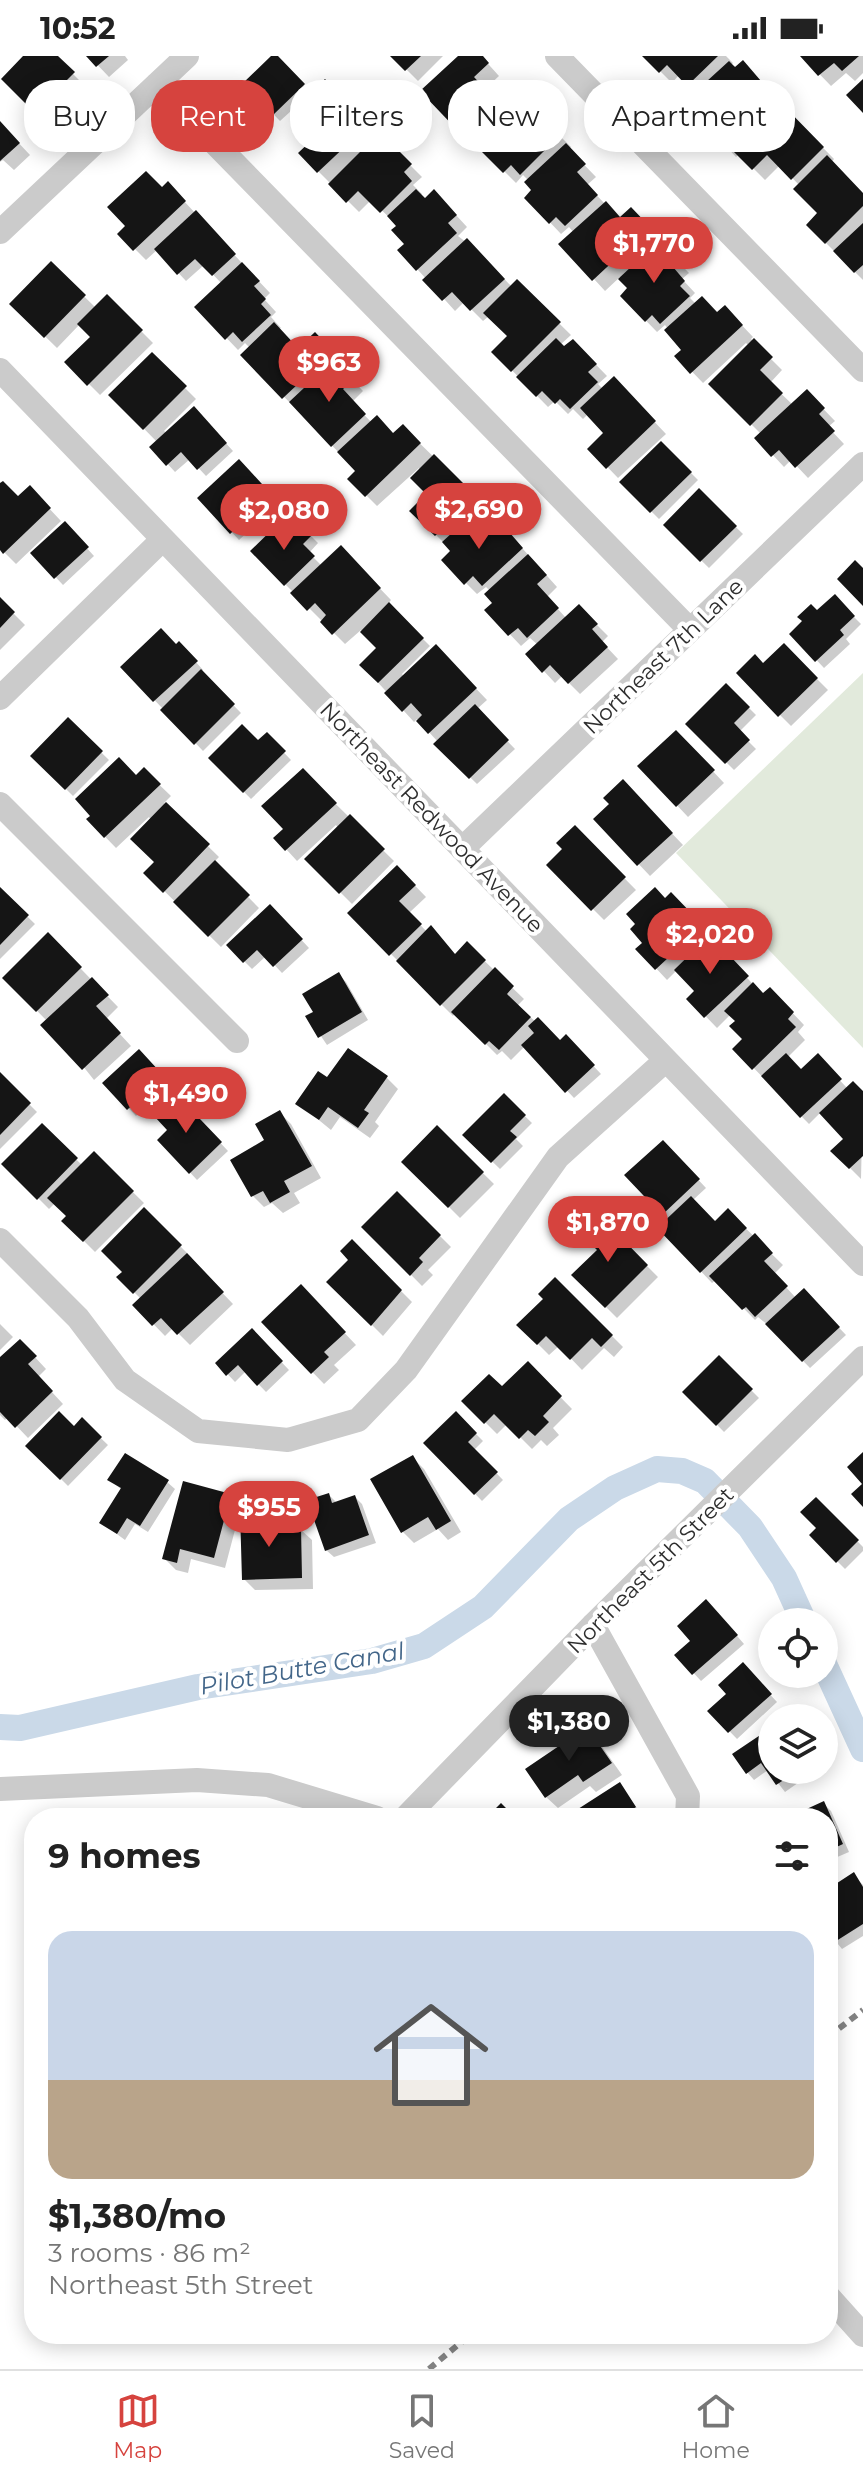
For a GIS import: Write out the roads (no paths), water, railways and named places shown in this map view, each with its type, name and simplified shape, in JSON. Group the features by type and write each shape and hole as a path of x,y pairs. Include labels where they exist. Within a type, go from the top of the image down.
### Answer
{"street":[{"path":"161,80 187,56"},
{"path":"557,56 863,370"},
{"path":"0,232 151,90"},
{"path":"223,152 690,630"},
{"name":"Northeast Redwood Avenue","path":"0,370 863,1264"},
{"name":"Northeast 7th Lane","path":"462,849 863,464"},
{"path":"0,698 163,539"},
{"path":"0,804 237,1041"},
{"path":"0,1240 78,1318 125,1380 185,1422 198,1431 288,1440 358,1420 406,1370 558,1157 666,1060"},
{"name":"Northeast 5th Street","path":"415,1808 593,1625 863,1358"},
{"path":"593,1625 688,1796 687,1808"},
{"path":"0,1789 197,1780 268,1785 344,1808"},
{"path":"838,2307 863,2335"}],"waterway":[{"name":"Pilot Butte Canal","path":"0,1727 20,1728 198,1687 372,1661 424,1646 483,1607 569,1519 615,1488 657,1469 682,1471 705,1481 750,1527 784,1578 798,1608"},
{"name":"Pilot Butte Canal","path":"835,1688 863,1749"}],"railway":[{"path":"838,2029 863,2010"},
{"path":"429,2369 459,2344"}]}
